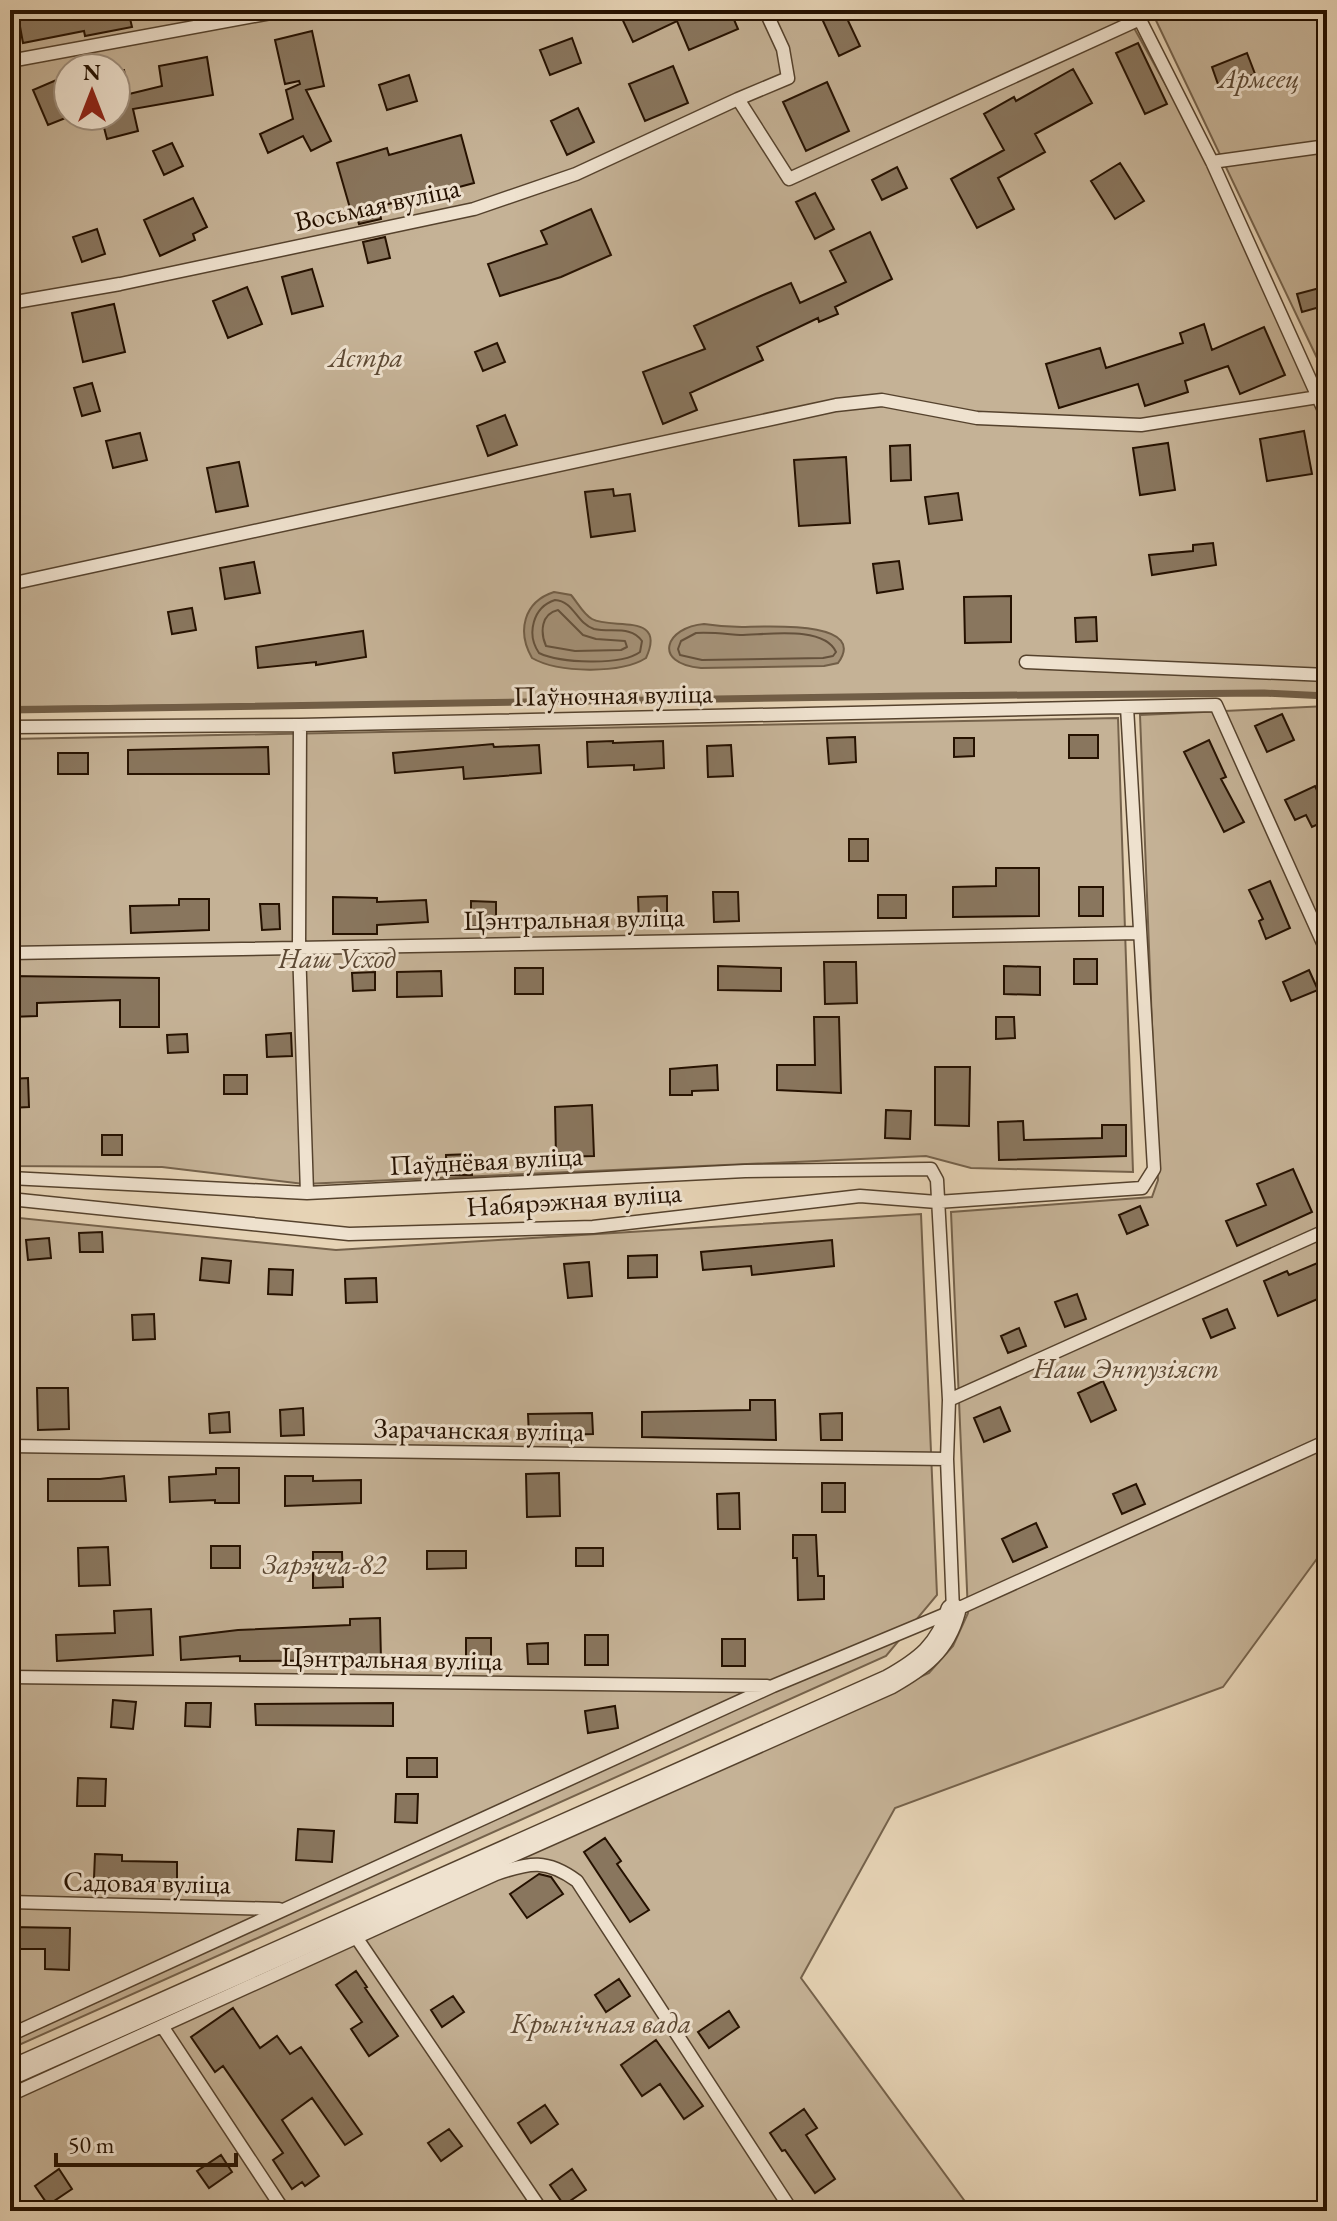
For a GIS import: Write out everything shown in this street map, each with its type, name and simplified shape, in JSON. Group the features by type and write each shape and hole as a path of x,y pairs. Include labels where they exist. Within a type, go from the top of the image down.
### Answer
{"street":[{"path":"10,2073 889,1682 916,1667 936,1649 953,1611"}],"lane":[{"path":"10,61 287,10"},
{"name":"Восьмая вуліца","path":"10,303 120,284 474,209 576,174 788,78 783,49 765,10"},
{"path":"738,99 789,179 1138,14 1323,397 1327,417"},
{"path":"1212,162 1327,146"},
{"path":"10,584 836,405 882,400 977,418 1141,425 1323,397"},
{"path":"1026,662 1327,675"},
{"name":"Паўночная вуліца","path":"10,727 300,725 1216,705 1327,952"},
{"path":"1127,707 1139,933"},
{"path":"300,725 299,947 307,1193"},
{"name":"Цэнтральная вуліца","path":"10,953 1139,933"},
{"name":"Набярэжная вуліца","path":"10,1199 349,1234 593,1227 860,1196 937,1202 1142,1188 1154,1169 1139,933"},
{"name":"Паўднёвая вуліца","path":"10,1178 307,1193 745,1171 931,1169 937,1180 937,1202"},
{"path":"937,1202 949,1400 947,1459 953,1611"},
{"path":"949,1400 1327,1230"},
{"path":"10,2035 773,1686 953,1611 1327,1441"},
{"name":"Зарачанская вуліца","path":"10,1446 947,1459"},
{"name":"Цэнтральная вуліца","path":"10,1677 773,1686"},
{"path":"10,2095 496,1874 521,1865 538,1864 559,1868 577,1881 792,2211"},
{"name":"Садовая вуліца","path":"10,1902 283,1909"},
{"path":"356,1937 542,2211"},
{"path":"162,2026 284,2211"}],"green space":[{"name":"Астра","path":"10,10 1124,10 1225,191 1327,429 1327,694 10,707"},
{"name":"Армеец","path":"1151,10 1327,10 1327,383 1317,358"},
{"path":"1327,706 1327,1545 1223,1687 895,1808 801,1978 972,2211 27,2211 10,2181 10,2084 929,1673 953,1646 968,1613 951,1212 1152,1197 1158,1180 1140,715"},
{"name":"Наш Усход","path":"1118,718 1133,1172 971,1168 926,1156 304,1184 162,1167 10,1166 10,739"},
{"name":"Зарэчча-82","path":"921,1214 937,1595 886,1656 10,2049 10,1217 336,1250"}],"water":[{"path":"554,592 571,595 592,619 643,628 649,634 651,644 646,658 621,667 589,670 557,667 532,658 524,628 529,610"},
{"path":"704,624 809,628 827,632 839,639 844,649 838,663 824,666 701,668 675,659 670,653 673,638 680,631"}],"building":[{"path":"17,10 128,10 132,27 85,36 84,31 23,43"},
{"path":"618,10 730,10 738,29 689,50 677,21 633,42"},
{"path":"818,10 843,10 860,46 839,56"},
{"path":"312,31 324,86 306,90 331,141 311,151 303,136 268,153 260,134 293,119 286,90 300,84 299,81 285,84 275,40"},
{"path":"572,38 581,63 550,75 540,50"},
{"path":"1138,43 1167,104 1145,114 1116,53"},
{"path":"1247,53 1255,74 1219,87 1212,67"},
{"path":"207,57 213,95 133,109 138,131 107,139 105,132 132,132 132,93 162,86 159,66"},
{"path":"673,66 688,103 645,121 629,84"},
{"path":"1073,69 1092,103 1035,134 1045,152 998,178 1014,209 977,228 951,179 1004,150 984,114 1014,97 1016,101"},
{"path":"409,75 417,101 387,110 379,85"},
{"path":"52,82 52,123 48,125 33,90"},
{"path":"827,82 849,131 806,151 783,102"},
{"path":"578,108 594,142 567,155 551,121"},
{"path":"461,135 474,183 433,194 432,191 379,207 381,219 359,224 356,214 352,215 337,163 387,148 389,155"},
{"path":"172,143 183,166 164,175 153,151"},
{"path":"1120,163 1144,201 1115,219 1091,181"},
{"path":"897,167 907,188 882,200 872,180"},
{"path":"815,193 834,229 815,239 796,202"},
{"path":"193,198 207,227 193,234 195,240 160,256 144,220"},
{"path":"591,209 611,255 561,277 500,296 488,264 547,244 541,231"},
{"path":"97,229 105,254 82,262 73,237"},
{"path":"870,232 892,279 835,307 838,314 819,322 818,318 757,347 763,360 690,393 697,410 663,424 643,372 705,349 694,326 763,295 791,283 800,303 846,282 830,251"},
{"path":"385,237 390,258 368,263 363,242"},
{"path":"312,269 323,306 292,314 282,277"},
{"path":"1327,286 1327,305 1302,312 1297,294"},
{"path":"247,287 262,324 228,338 213,301"},
{"path":"114,304 125,352 83,362 72,313"},
{"path":"1204,324 1212,350 1264,327 1285,375 1240,394 1228,366 1185,381 1188,392 1145,406 1138,384 1059,408 1046,364 1100,348 1106,368 1183,343 1180,333"},
{"path":"497,343 505,362 483,371 475,352"},
{"path":"92,383 100,411 82,416 74,388"},
{"path":"505,415 517,445 488,456 477,426"},
{"path":"1304,431 1312,474 1267,481 1260,439"},
{"path":"140,433 147,460 113,468 106,441"},
{"path":"1168,443 1175,490 1140,495 1133,448"},
{"path":"910,445 911,480 891,481 890,446"},
{"path":"846,457 850,523 799,526 794,460"},
{"path":"239,462 248,506 216,512 207,468"},
{"path":"613,489 614,496 630,494 635,531 591,537 585,492"},
{"path":"958,493 962,520 929,524 925,497"},
{"path":"1213,543 1216,565 1152,575 1149,555 1193,551 1193,545"},
{"path":"899,561 903,589 877,593 873,564"},
{"path":"254,562 260,593 225,599 220,568"},
{"path":"1011,596 1011,642 965,643 964,597"},
{"path":"192,608 196,630 172,634 168,612"},
{"path":"1096,617 1097,641 1076,642 1075,618"},
{"path":"363,631 366,657 316,665 316,662 258,668 256,647"},
{"path":"1282,714 1294,740 1267,752 1255,726"},
{"path":"1069,735 1098,735 1098,758 1069,758"},
{"path":"855,737 856,762 829,764 827,738"},
{"path":"954,738 974,738 974,756 954,757"},
{"path":"1209,740 1226,777 1221,779 1244,822 1224,832 1184,752"},
{"path":"663,741 664,768 634,770 634,765 588,767 587,742"},
{"path":"493,744 494,747 539,745 541,773 464,779 463,767 395,773 393,753"},
{"path":"731,745 733,776 708,777 707,746"},
{"path":"268,747 269,774 128,774 128,750"},
{"path":"58,753 88,753 88,774 58,774"},
{"path":"1315,786 1327,811 1327,820 1312,827 1306,815 1295,820 1285,800"},
{"path":"849,839 868,839 868,861 849,861"},
{"path":"996,868 1039,868 1039,916 953,917 953,887 996,886"},
{"path":"1270,881 1290,928 1266,939 1259,921 1263,919 1249,890"},
{"path":"1079,887 1103,887 1103,916 1079,916"},
{"path":"713,892 738,892 739,921 714,922"},
{"path":"878,895 906,895 906,918 878,918"},
{"path":"667,896 667,924 639,925 638,897"},
{"path":"333,897 377,898 377,902 426,900 428,922 377,925 377,934 333,934"},
{"path":"179,899 209,899 209,930 131,933 130,906 179,905"},
{"path":"471,901 496,902 496,926 471,926"},
{"path":"260,904 279,904 280,929 262,930"},
{"path":"1074,959 1097,959 1097,984 1074,984"},
{"path":"824,962 856,962 857,1003 825,1004"},
{"path":"718,966 781,968 781,991 718,990"},
{"path":"1004,966 1040,967 1040,995 1004,994"},
{"path":"515,968 543,968 543,994 515,994"},
{"path":"1309,970 1318,990 1291,1001 1283,982"},
{"path":"441,971 442,996 397,997 397,972"},
{"path":"375,972 375,990 353,991 352,973"},
{"path":"10,976 159,978 159,1027 120,1027 120,1000 37,1003 37,1016 10,1017"},
{"path":"814,1017 839,1017 841,1093 777,1090 777,1065 815,1065"},
{"path":"996,1017 1014,1017 1015,1038 996,1039"},
{"path":"291,1033 292,1056 267,1057 266,1035"},
{"path":"187,1034 188,1052 168,1053 167,1035"},
{"path":"717,1065 718,1090 670,1095 670,1069"},
{"path":"935,1067 970,1067 969,1126 935,1125"},
{"path":"224,1075 247,1075 247,1094 224,1094"},
{"path":"28,1078 29,1107 10,1108 10,1079"},
{"path":"592,1105 594,1156 556,1157 555,1107"},
{"path":"886,1110 911,1111 910,1139 885,1138"},
{"path":"1023,1121 1024,1140 1102,1138 1102,1125 1126,1125 1126,1156 999,1160 998,1122"},
{"path":"102,1135 122,1135 122,1155 102,1155"},
{"path":"472,1154 472,1175 446,1175 446,1155"},
{"path":"1293,1169 1312,1212 1237,1246 1226,1221 1266,1205 1257,1184"},
{"path":"1140,1206 1148,1225 1127,1234 1119,1215"},
{"path":"102,1232 103,1252 80,1252 79,1233"},
{"path":"49,1238 51,1258 28,1260 26,1240"},
{"path":"832,1240 834,1266 752,1275 751,1266 703,1270 701,1252"},
{"path":"657,1255 657,1277 628,1278 628,1256"},
{"path":"202,1258 231,1261 229,1283 200,1280"},
{"path":"1327,1259 1327,1295 1278,1316 1264,1281 1287,1271 1289,1275"},
{"path":"589,1262 592,1296 568,1298 564,1264"},
{"path":"269,1269 293,1270 292,1295 268,1294"},
{"path":"376,1278 377,1302 346,1303 345,1279"},
{"path":"1077,1294 1086,1319 1065,1327 1055,1302"},
{"path":"1227,1309 1235,1328 1211,1338 1203,1319"},
{"path":"154,1314 155,1339 133,1340 132,1315"},
{"path":"1019,1328 1026,1346 1008,1353 1001,1336"},
{"path":"1103,1381 1116,1410 1091,1422 1078,1393"},
{"path":"37,1388 68,1388 69,1429 38,1430"},
{"path":"750,1400 775,1400 776,1440 642,1437 642,1412 750,1410"},
{"path":"1000,1407 1010,1431 984,1442 974,1418"},
{"path":"303,1408 304,1435 281,1436 280,1410"},
{"path":"229,1412 230,1432 210,1433 209,1414"},
{"path":"592,1413 593,1434 529,1436 528,1414"},
{"path":"842,1413 842,1440 821,1440 820,1414"},
{"path":"216,1468 239,1468 239,1503 215,1503 215,1500 170,1502 169,1477 216,1474"},
{"path":"559,1473 560,1516 527,1517 526,1474"},
{"path":"124,1476 126,1501 48,1501 48,1479"},
{"path":"285,1476 313,1476 313,1481 361,1480 361,1503 285,1506"},
{"path":"822,1483 845,1483 845,1512 822,1512"},
{"path":"1136,1484 1145,1504 1122,1514 1113,1494"},
{"path":"739,1493 740,1529 718,1529 717,1494"},
{"path":"1036,1523 1047,1547 1013,1562 1002,1539"},
{"path":"793,1535 816,1535 818,1576 824,1576 824,1599 798,1600"},
{"path":"211,1546 240,1546 240,1568 211,1568"},
{"path":"108,1547 110,1585 79,1586 78,1548"},
{"path":"576,1548 603,1548 603,1566 576,1566"},
{"path":"427,1551 466,1551 466,1568 427,1569"},
{"path":"313,1552 342,1552 343,1587 313,1588"},
{"path":"151,1609 153,1655 57,1661 56,1635 115,1633 114,1611"},
{"path":"380,1618 381,1660 240,1661 240,1656 181,1660 180,1637 238,1630 350,1625 350,1619"},
{"path":"585,1635 608,1635 608,1665 585,1665"},
{"path":"466,1638 491,1638 491,1663 466,1663"},
{"path":"722,1639 745,1639 745,1666 722,1666"},
{"path":"548,1643 548,1664 528,1664 527,1644"},
{"path":"113,1700 136,1702 133,1729 111,1727"},
{"path":"186,1703 211,1703 210,1727 185,1726"},
{"path":"393,1703 393,1726 256,1725 255,1704"},
{"path":"615,1706 618,1728 588,1733 585,1711"},
{"path":"407,1758 437,1758 437,1777 407,1777"},
{"path":"78,1778 106,1779 105,1806 77,1806"},
{"path":"396,1794 418,1794 417,1823 395,1822"},
{"path":"298,1829 334,1831 332,1862 296,1860"},
{"path":"605,1838 621,1861 617,1864 649,1910 630,1922 584,1852"},
{"path":"95,1854 122,1855 122,1861 177,1862 177,1882 94,1878"},
{"path":"539,1874 551,1877 563,1894 527,1918 510,1894"},
{"path":"10,1927 70,1928 69,1970 45,1969 45,1949 10,1949"},
{"path":"356,1971 398,2036 369,2056 351,2029 362,2022 336,1985"},
{"path":"619,1979 630,1996 606,2012 595,1995"},
{"path":"453,1996 464,2012 442,2027 431,2010"},
{"path":"233,2008 260,2048 277,2036 290,2054 301,2047 362,2134 345,2145 312,2098 282,2120 319,2176 305,2186 302,2182 292,2189 273,2160 283,2153 223,2066 215,2072 191,2037"},
{"path":"729,2011 739,2027 709,2048 698,2032"},
{"path":"656,2040 703,2106 684,2119 660,2084 642,2096 621,2065"},
{"path":"545,2105 558,2124 531,2143 518,2123"},
{"path":"804,2109 817,2128 806,2135 835,2179 815,2193 770,2133"},
{"path":"449,2129 462,2146 441,2161 428,2143"},
{"path":"221,2155 232,2172 209,2188 197,2171"},
{"path":"59,2169 72,2189 48,2205 35,2186"},
{"path":"572,2169 586,2190 564,2205 550,2185"}],"waterway":[{"path":"10,710 914,696 1264,693 1327,696"}],"park label":[{"name":"Наш Энтузіяст","path":"1126,1368"},
{"name":"Крынічная вада","path":"601,2023"}]}
